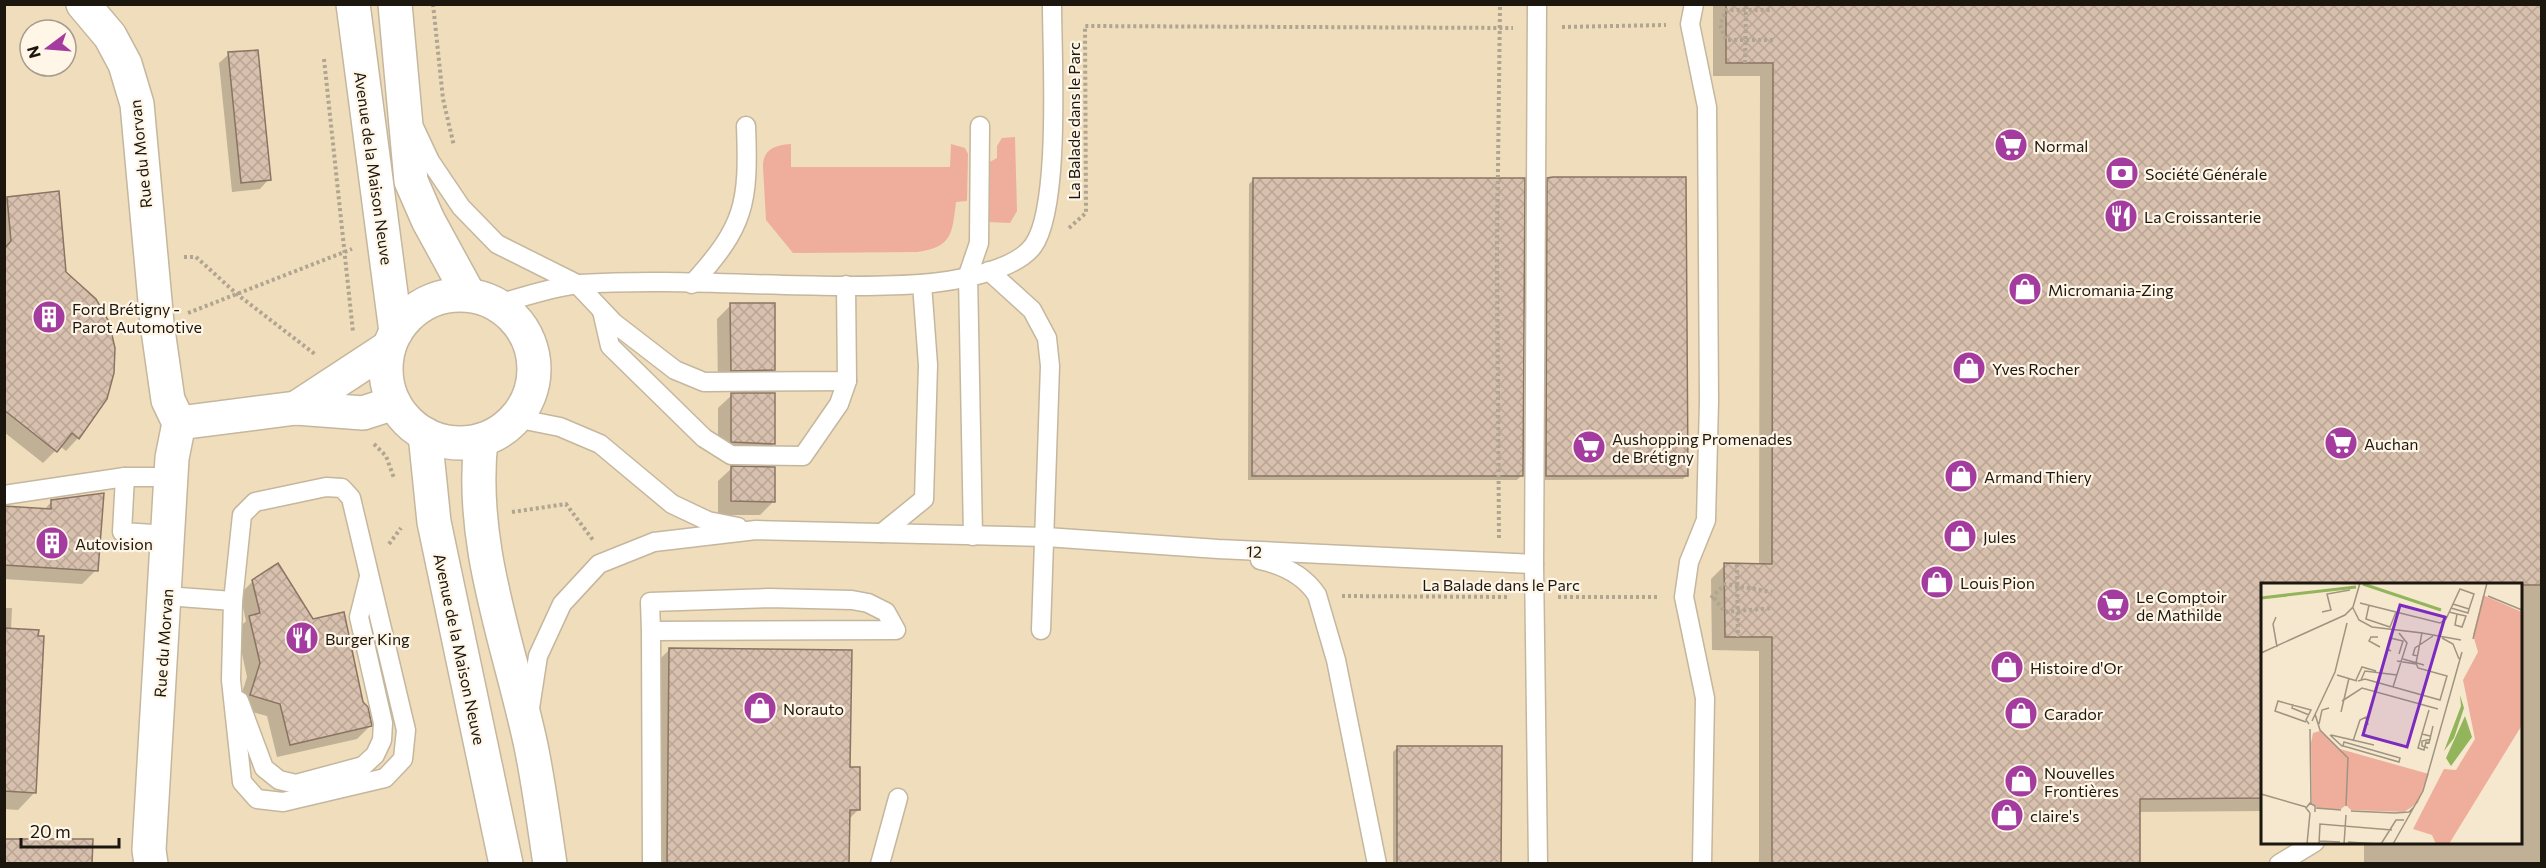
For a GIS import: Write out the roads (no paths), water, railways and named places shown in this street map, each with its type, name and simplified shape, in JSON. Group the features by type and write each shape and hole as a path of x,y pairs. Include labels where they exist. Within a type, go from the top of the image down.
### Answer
{"street":[{"name":"Rue du Morvan","path":"83,4 110,36 125,63 137,104 157,324 168,400 178,423 171,477 166,596 149,850 151,864"},
{"name":"Avenue de la Maison Neuve","path":"352,4 392,340"},
{"path":"395,4 411,181 428,220 483,300"},
{"path":"296,408 392,340 409,315 427,302 447,296 483,300 514,318 526,336 533,357 533,379 527,400 515,418 500,431 481,440 462,443 443,441 425,434 407,421 394,404 387,376 392,340"},
{"path":"178,423 296,408 363,413 394,404"},
{"name":"Avenue de la Maison Neuve","path":"425,434 434,522 506,864"},
{"path":"481,440 478,502 485,563 531,746 550,864"}],"lane":[{"path":"483,300 577,284 922,284 989,272 1016,261 1033,246 1048,211 1053,86 1052,4"},
{"path":"1537,4 1534,564 1538,864"},
{"path":"1694,4 1690,24 1707,107 1710,326 1706,520 1689,562 1684,597 1705,698 1702,864"},
{"path":"404,106 430,161 461,207 497,244 577,284 614,323 675,370 704,382 847,381"},
{"path":"692,284 720,253 740,218 748,180 746,126"},
{"path":"973,536 968,275 979,243 980,126"},
{"path":"989,272 1032,310 1047,338 1050,366 1046,537 1041,630"},
{"path":"882,533 924,499 928,366 922,284"},
{"path":"602,310 610,346 704,438 731,456 803,456 839,404 847,381 846,285"},
{"path":"515,418 560,427 600,444 672,504 708,521 756,530"},
{"path":"125,477 122,532 169,535"},
{"path":"4,495 125,477 171,477"},
{"path":"342,488 351,498 370,572 406,730 403,759 385,778 283,802 257,799 242,782 231,680 233,601 242,515 255,502 316,489 342,488"},
{"path":"531,746 530,698 538,656 562,604 599,564 654,542 756,530"},
{"name":"12","path":"756,530 1046,537 1218,549 1534,564"},
{"path":"1218,549 1284,566 1312,587 1317,595 1336,660 1377,864"},
{"path":"231,680 254,736 264,768 279,780 296,784 363,766 375,755 382,740 383,723 359,618 370,572"},
{"path":"166,596 233,601"},
{"path":"651,631 896,630 886,612 868,603 852,600 769,598 650,602 652,864"},
{"path":"880,864 898,798"},
{"path":"2279,864 2313,844"}],"place":[{"name":"Normal","path":"2011,145"},
{"name":"Société Générale","path":"2122,173"},
{"name":"La Croissanterie","path":"2121,216"},
{"name":"Micromania-Zing","path":"2025,289"},
{"name":"Ford Brétigny - Parot Automotive","path":"49,317"},
{"name":"Yves Rocher","path":"1969,368"},
{"name":"Auchan","path":"2341,443"},
{"name":"Aushopping Promenades de Brétigny","path":"1589,447"},
{"name":"Armand Thiery","path":"1961,476"},
{"name":"Jules","path":"1960,536"},
{"name":"Autovision","path":"52,543"},
{"name":"Louis Pion","path":"1937,582"},
{"name":"Le Comptoir de Mathilde","path":"2113,605"},
{"name":"Burger King","path":"302,638"},
{"name":"Histoire d'Or","path":"2007,667"},
{"name":"Norauto","path":"760,708"},
{"name":"Carador","path":"2021,713"},
{"name":"Nouvelles Frontières","path":"2021,781"},
{"name":"claire's","path":"2007,815"}]}
